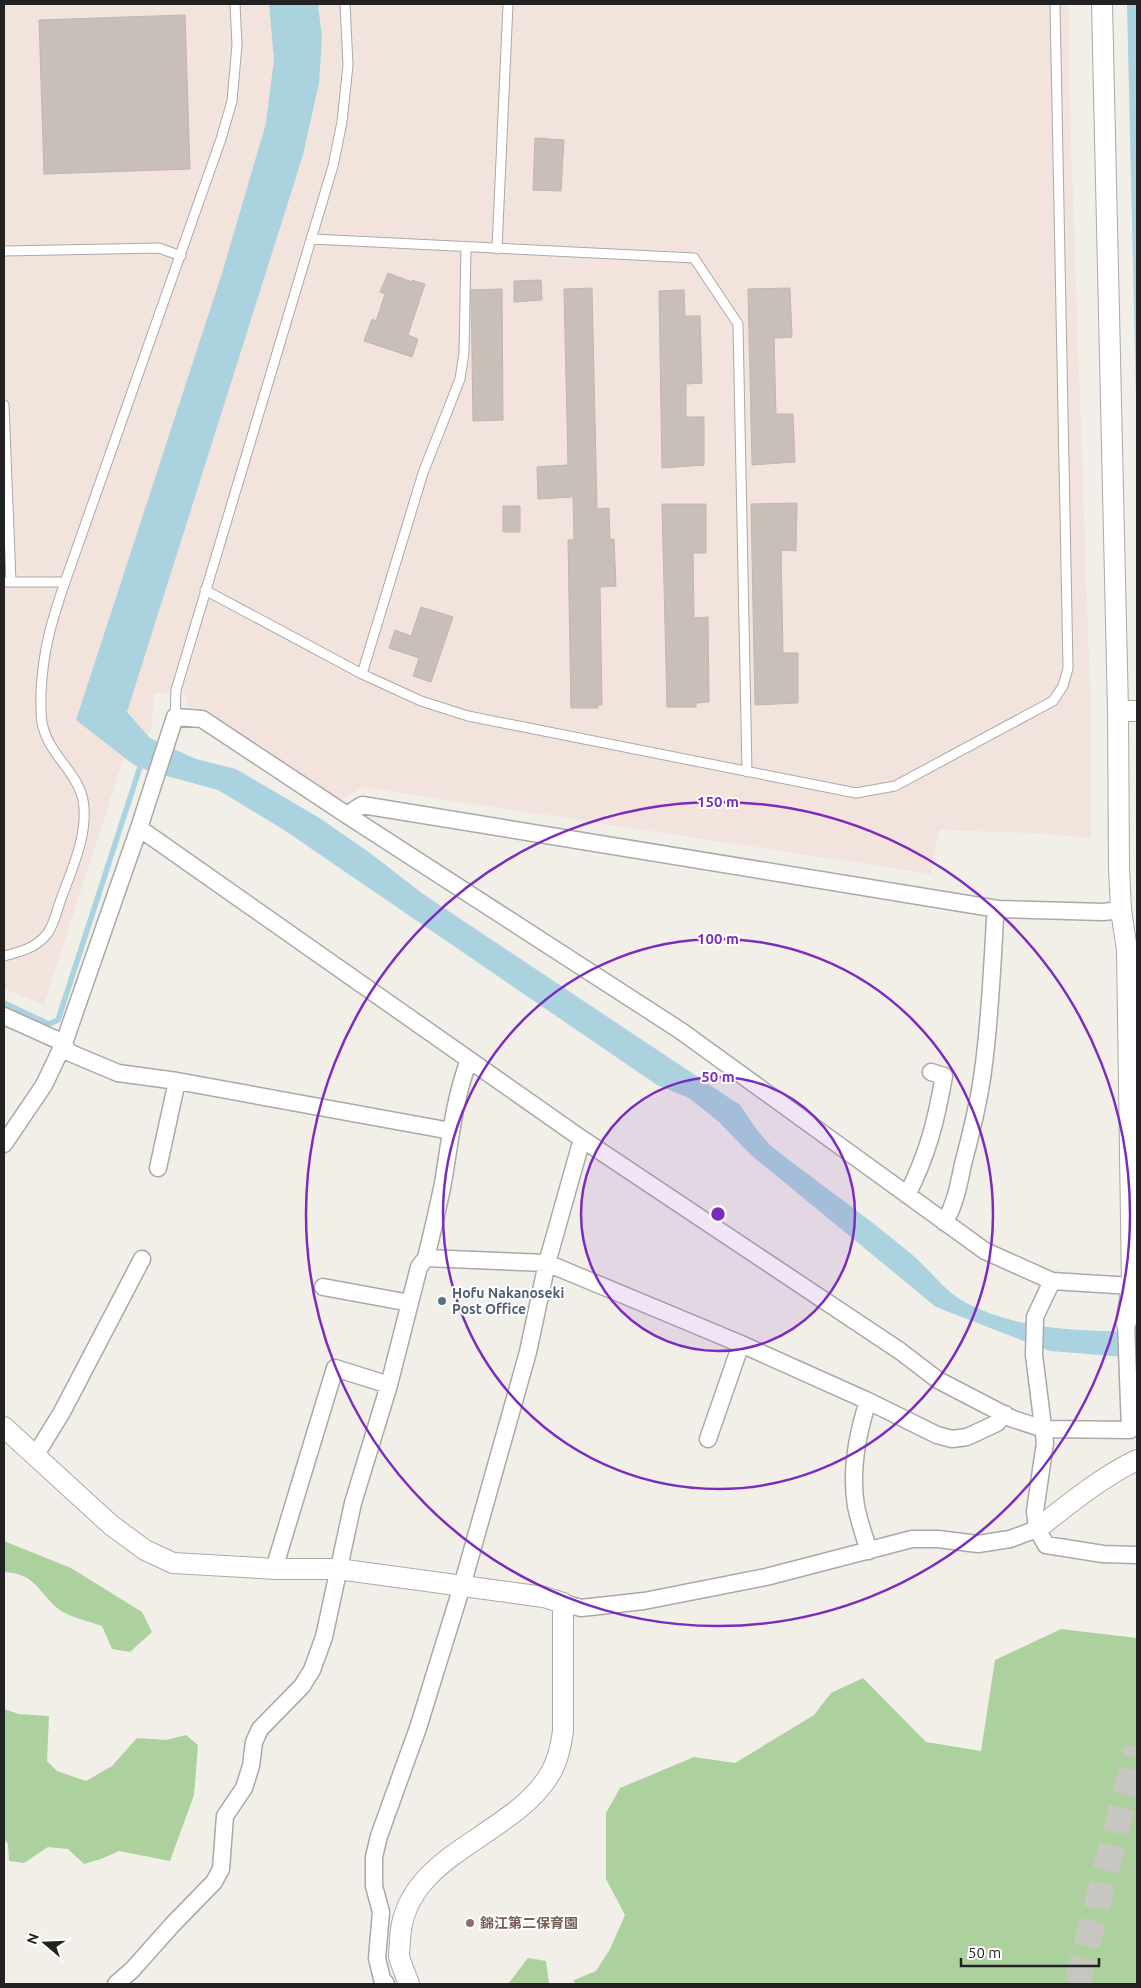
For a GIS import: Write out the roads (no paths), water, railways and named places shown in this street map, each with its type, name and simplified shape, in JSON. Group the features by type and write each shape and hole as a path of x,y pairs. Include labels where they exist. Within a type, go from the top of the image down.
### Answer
{"street":[{"path":"139,828 582,1139 900,1351 938,1380 1005,1414 1044,1429 1130,1430 1126,1322 1132,1286 1133,1162 1126,950 1121,910 1119,868 1127,711 1102,4"},
{"path":"4,1144 44,1085 64,1043 139,828 175,717 202,718 347,815 681,1031 985,1252 1052,1280 1132,1286"},
{"path":"347,815 362,805 998,909 1103,912 1121,910"},
{"path":"944,1222 948,1217 959,1182 983,1074 988,1029 995,919 998,909"},
{"path":"4,1016 64,1043 68,1052 118,1073 177,1081 451,1131"},
{"path":"116,1984 132,1970 214,1882 221,1869 225,1816 244,1788 251,1766 254,1742 260,1729 302,1686 312,1670 324,1637 353,1503 389,1385 419,1267 426,1258 442,1185 451,1131 468,1060"},
{"path":"907,1195 923,1161 934,1129 944,1076 931,1072"},
{"path":"158,1168 177,1081"},
{"path":"386,1984 382,1979 377,1958 381,1912 374,1886 374,1857 379,1836 418,1728 462,1586 528,1352 547,1263 582,1139"},
{"path":"426,1258 547,1263 742,1344 868,1401 937,1435 952,1439 967,1437 997,1423 1005,1414"},
{"path":"35,1456 62,1412 142,1259"},
{"path":"1052,1280 1036,1317 1034,1355 1045,1443 1035,1511 1037,1529 1046,1545 1103,1554 1137,1555"},
{"path":"323,1287 410,1303"},
{"path":"708,1439 742,1344"},
{"path":"276,1569 280,1549 334,1368 389,1385"},
{"path":"868,1401 856,1444 854,1484 856,1507 868,1551"},
{"path":"4,1427 111,1525 145,1550 172,1563 276,1569 338,1569 544,1598 581,1608 644,1601 766,1577 912,1539 938,1539 978,1544 1010,1539 1037,1529 1092,1486 1118,1469 1137,1460"},
{"path":"409,1984 399,1956 400,1924 410,1899 429,1876 449,1858 507,1817 536,1793 550,1774 560,1751 563,1731 563,1603"}],"lane":[{"path":"4,956 24,951 34,946 48,934 80,844 83,825 83,800 77,783 54,752 43,727 41,704 42,663 65,582 221,140 232,100 237,45 235,4"},
{"path":"175,717 176,690 333,166 342,122 348,66 345,4"},
{"path":"497,249 508,4"},
{"path":"205,590 362,674 421,701 468,716 856,793 895,786 1053,701 1063,686 1068,668 1055,4"},
{"path":"312,239 694,258 738,324 747,772"},
{"path":"362,674 423,473 460,378 464,352 466,247"},
{"path":"4,251 159,248 181,256"},
{"path":"4,405 7,582 65,582"}],"water":[{"path":"269,4 318,4 322,37 319,83 303,155 127,712 150,738 196,759 236,769 321,819 370,853 423,894 740,1105 757,1130 771,1146 893,1239 961,1300 990,1314 1052,1328 1137,1332 1137,1358 1050,1351 936,1307 751,1155 719,1122 689,1098 657,1085 284,830 218,790 152,772 134,765 76,720 223,270 266,123 274,59"},
{"path":"1127,4 1137,4 1137,440"}],"waterway":[{"path":"4,1003 49,1024 58,1020 140,767"}],"tunnel":[{"path":"1077,1984 1137,1748"}],"place":[{"name":"Hofu Nakanoseki Post Office","path":"442,1301"},
{"name":"錦江第二保育園","path":"470,1923"}]}
